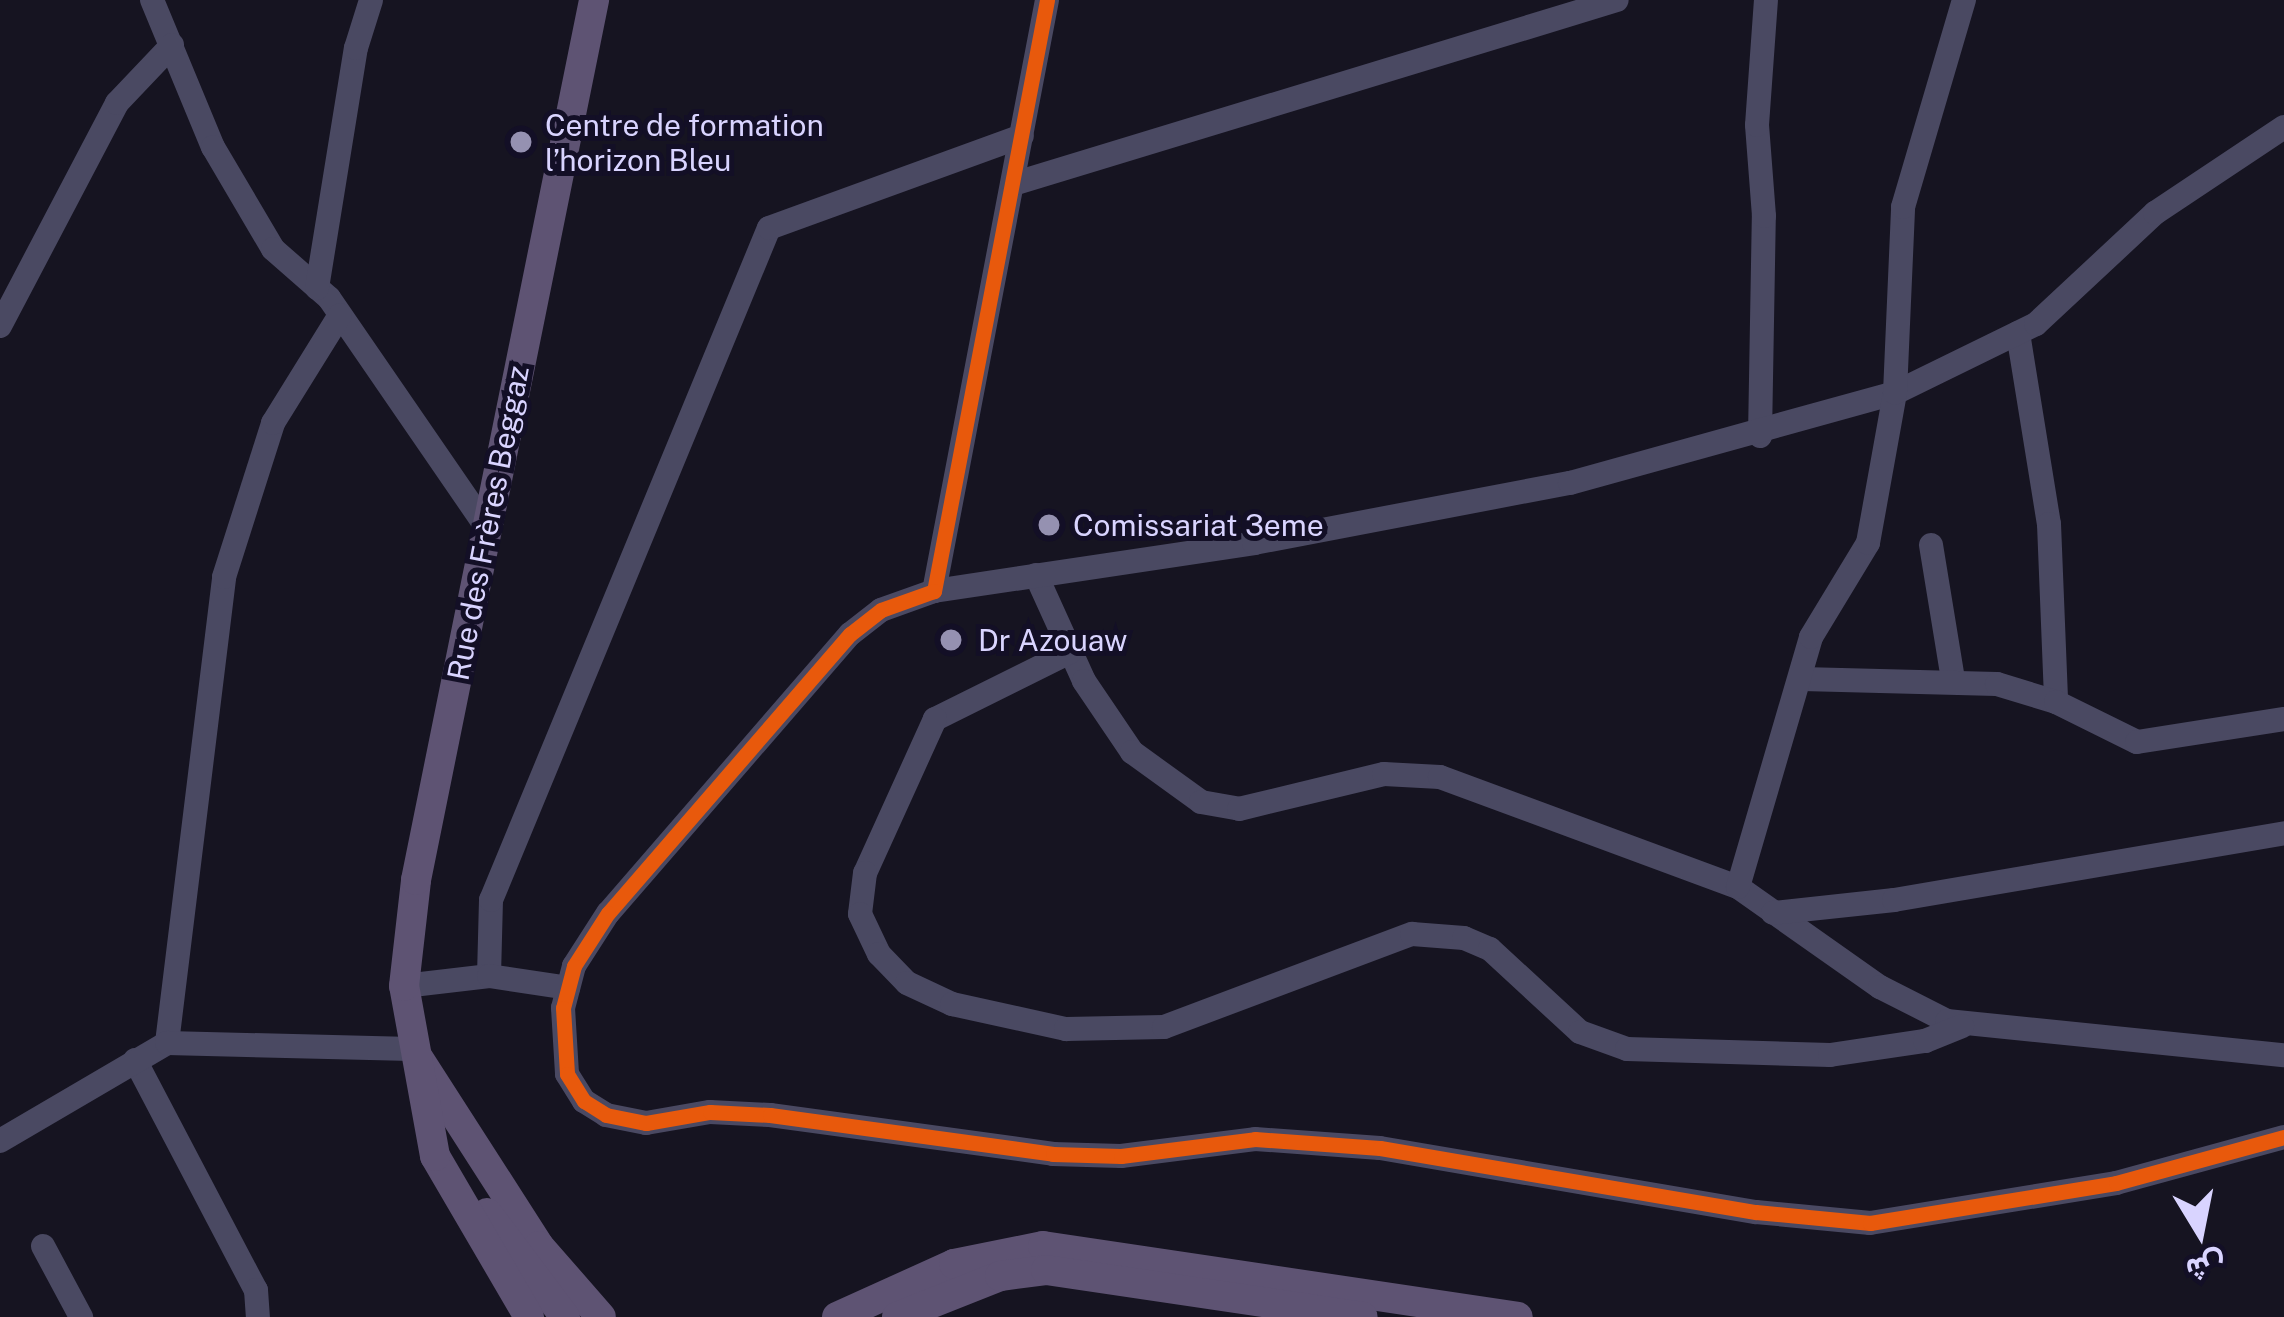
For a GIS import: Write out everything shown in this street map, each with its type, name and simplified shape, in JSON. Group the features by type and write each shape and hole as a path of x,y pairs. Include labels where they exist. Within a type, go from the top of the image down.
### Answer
{"main road":[{"name":"Rue des Frères Beggaz","path":"529,1317 435,1156 404,986 416,880 594,0"},
{"path":"412,1049 539,1246 594,1314"},
{"path":"838,1317 954,1264 1043,1246 1518,1317"},
{"path":"909,1314 1000,1276 1046,1270 1363,1317"}],"street":[{"path":"152,0 213,147 273,249 340,315 487,527"},
{"path":"317,288 356,48 371,0"},
{"path":"934,591 1047,0"},
{"path":"1013,184 1617,0"},
{"path":"1760,436 1764,216 1756,124 1766,0"},
{"path":"1738,887 1802,679 1810,637 1868,543 1895,393 1903,207 1964,0"},
{"path":"0,326 117,103 172,44"},
{"path":"2284,127 2155,213 2018,333 1895,393 1760,436 1570,483 934,591 881,610 850,634 608,913 568,988 567,1074 584,1101 606,1115 646,1123 710,1112 770,1115 1090,1156 1280,1138 1870,1222 2116,1183 2284,1137"},
{"path":"490,976 491,900 769,228 1022,136"},
{"path":"167,1042 224,577 281,404 340,315"},
{"path":"2018,333 2049,524 2056,702"},
{"path":"1931,545 1953,680"},
{"path":"1036,575 1070,652 1132,752 1201,802 1238,809 1384,774 1422,773 1738,887 1910,1006 1963,1026 2284,1055"},
{"path":"1070,652 935,719 865,873 860,914 879,953 907,983 952,1004 1066,1029 1164,1028 1412,934 1464,938 1490,949 1580,1032 1627,1049 1830,1055 1906,1045 1963,1026"},
{"path":"1802,679 1953,680 2056,702 2137,742 2284,719"},
{"path":"1773,913 1987,886 2284,833"},
{"path":"404,986 490,976 568,988"},
{"path":"0,1141 167,1042 412,1049"},
{"path":"135,1060 256,1290 258,1317"},
{"path":"43,1246 81,1317"}],"cycle path":[{"path":"1047,0 934,591 881,610 850,634 608,913 574,966 563,1008 567,1074 584,1101 606,1115 646,1123 710,1112 770,1115 1053,1154 1121,1156 1255,1139 1380,1148 1756,1212 1870,1223 2116,1183 2284,1137"}],"place":[{"name":"Centre de formation l’horizon Bleu","path":"521,142"},
{"name":"Comissariat 3eme","path":"1049,525"},
{"name":"Dr Azouaw","path":"951,640"}]}
